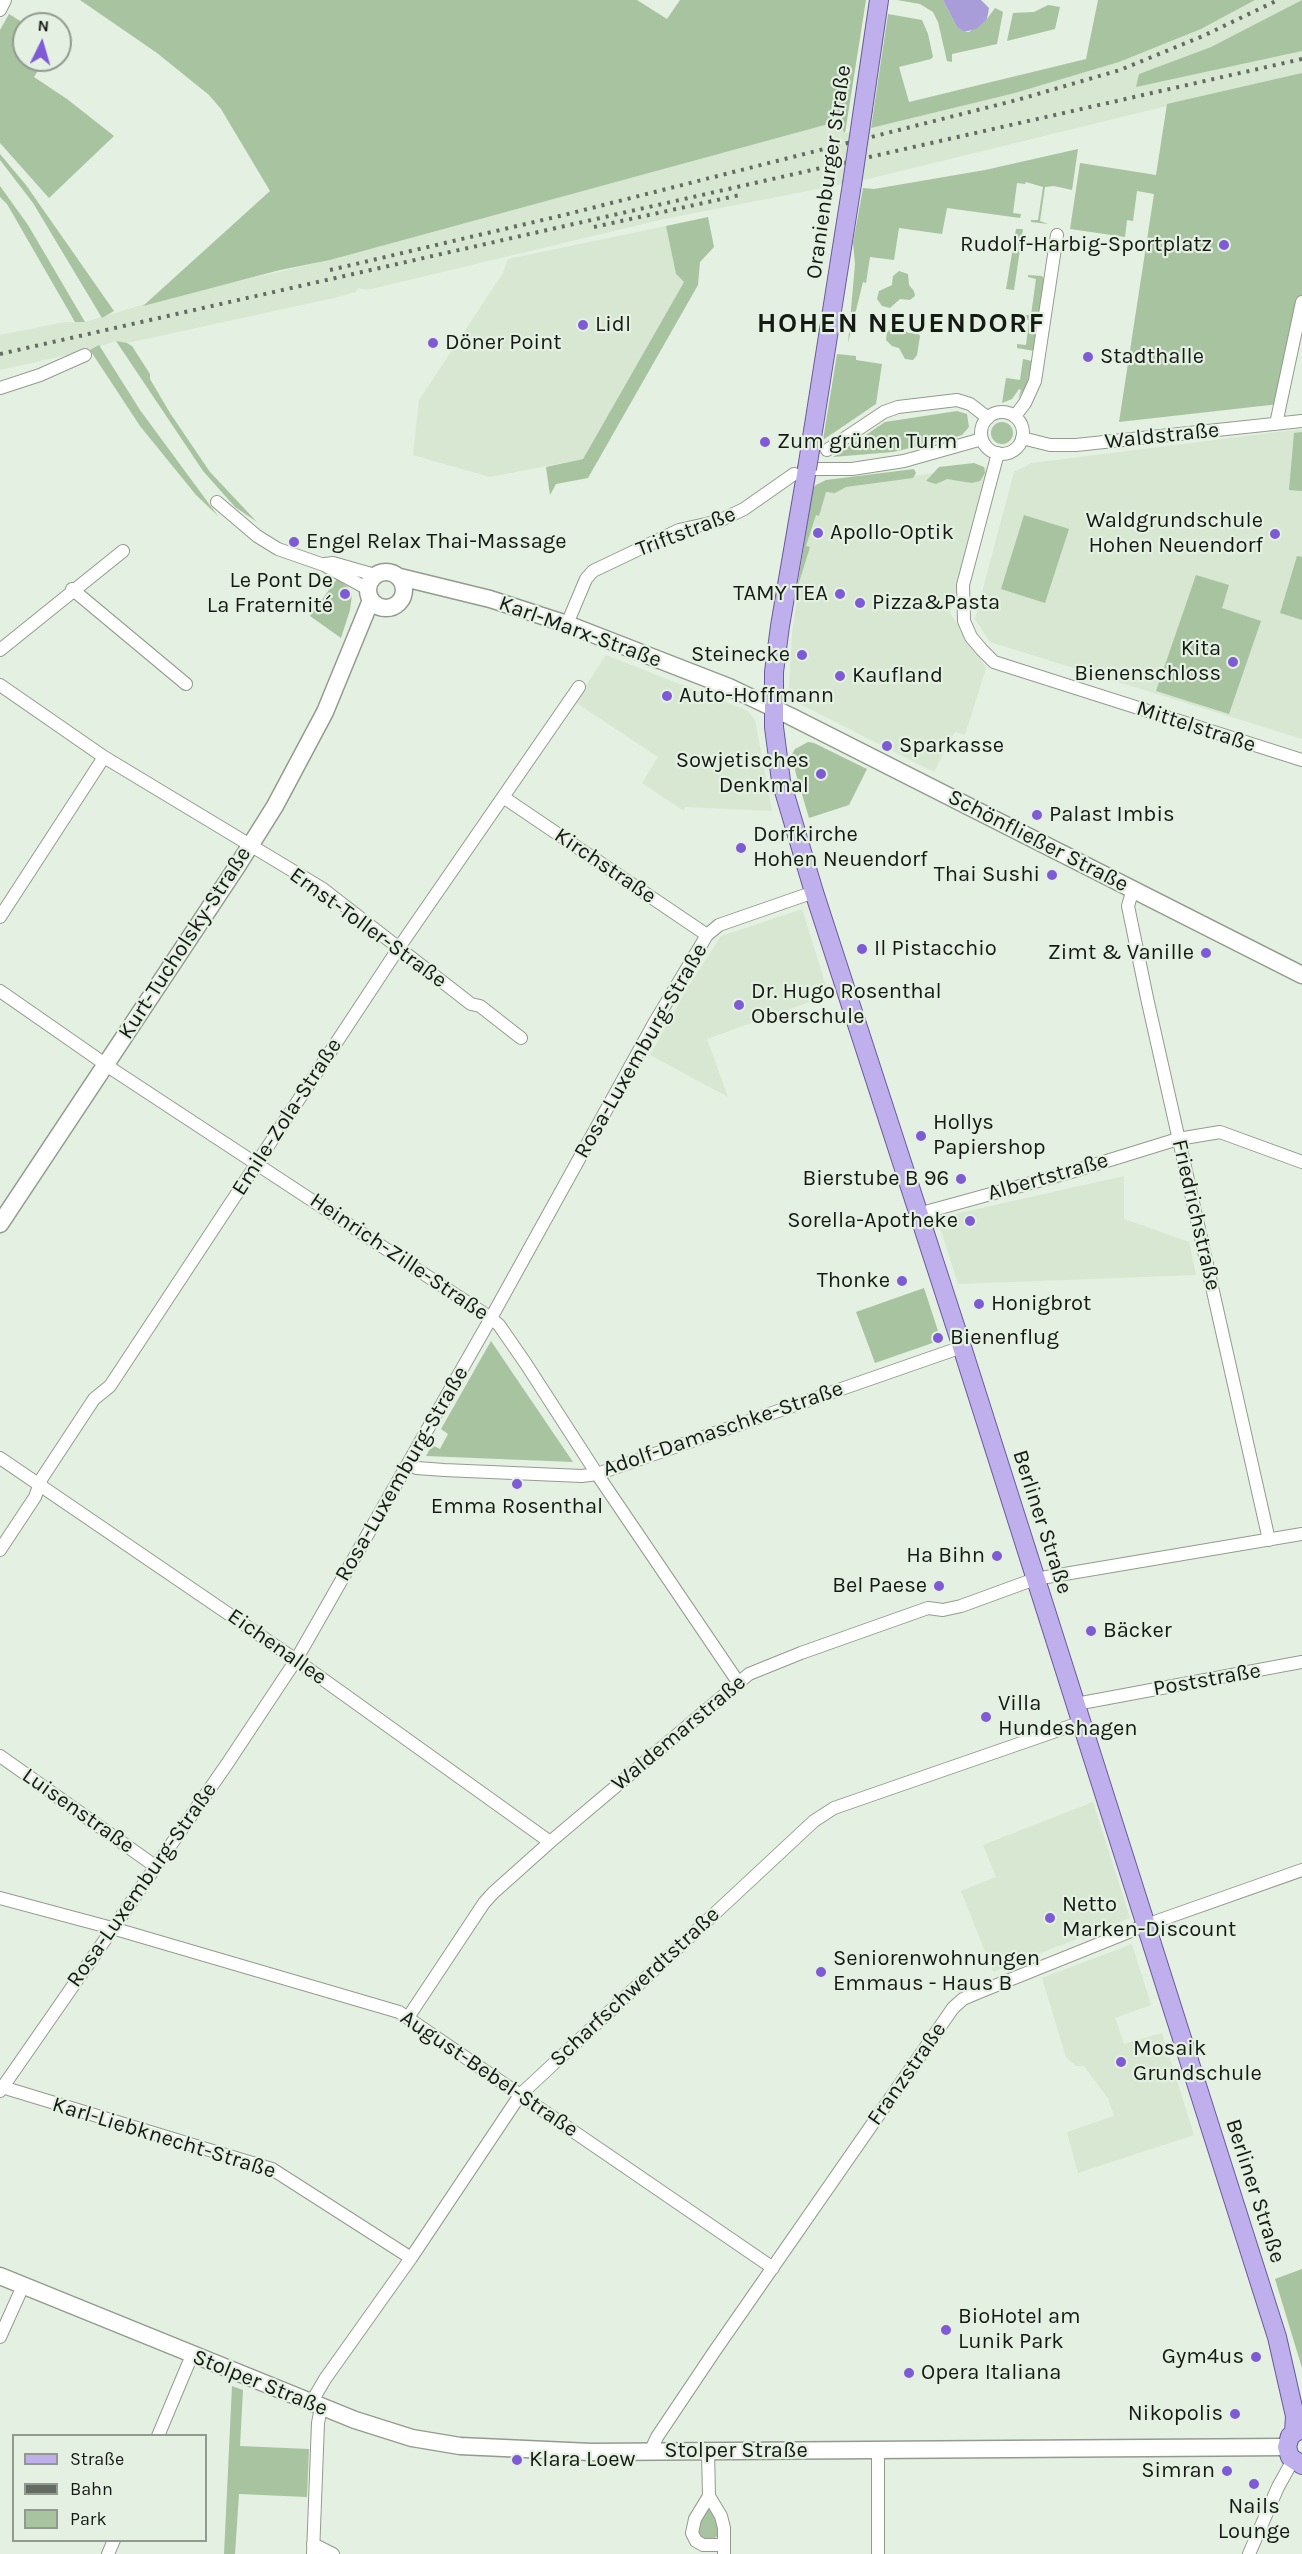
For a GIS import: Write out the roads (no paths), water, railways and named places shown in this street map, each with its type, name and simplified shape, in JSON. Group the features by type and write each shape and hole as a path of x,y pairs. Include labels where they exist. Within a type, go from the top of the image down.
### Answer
{"main road":[{"name":"Oranienburger Straße","path":"773,707 780,626 806,473 819,450 852,184 879,0"},
{"name":"Karl-Marx-Straße","path":"451,590 404,596 396,605 375,593 390,572 400,577 503,603 567,624 716,682 773,707"},
{"path":"400,577 405,589 404,596"},
{"name":"Kurt-Tucholsky-Straße","path":"0,1224 250,845 304,756 375,593"},
{"name":"Schönfließer Straße","path":"773,707 1302,975"},
{"name":"Berliner Straße","path":"773,707 779,773 814,892 962,1347 1281,2348 1288,2359 1302,2401"},
{"name":"Stolper Straße","path":"0,2276 316,2405 412,2438 460,2446 549,2451 650,2452 1296,2446"},
{"name":"Berliner Straße","path":"1281,2348 1281,2361 1295,2416 1296,2446"}],"street":[{"path":"0,10 5,0"},
{"path":"1015,416 1025,403 1035,381 1057,235"},
{"path":"1276,424 1302,302"},
{"path":"0,388 40,375 85,355"},
{"path":"819,450 884,412 898,407 957,400 970,404 988,418"},
{"path":"999,412 1015,416 1022,426 1022,438 1015,450 998,453 988,448 982,439 982,426 988,418 999,412"},
{"name":"Waldstraße","path":"1022,438 1050,445 1076,445 1302,421"},
{"path":"806,473 904,461 982,439"},
{"name":"Mittelstraße","path":"998,453 963,585 964,621 971,637 982,650 994,662 1302,760"},
{"name":"Triftstraße","path":"567,624 586,579 593,571 680,530 719,521 806,473"},
{"name":"Karl-Marx-Straße","path":"217,502 257,536 278,549 324,565 333,563 375,593"},
{"path":"0,650 123,550"},
{"path":"72,590 186,684"},
{"name":"Ernst-Toller-Straße","path":"0,685 104,758 323,889 471,1004 480,1006 521,1038"},
{"name":"Emile-Zola-Straße","path":"0,1550 94,1399 110,1386 398,949 579,687"},
{"path":"0,917 104,758"},
{"name":"Kirchstraße","path":"503,797 707,934"},
{"name":"Friedrichstraße","path":"1133,889 1128,906 1269,1540"},
{"name":"Rosa-Luxemburg-Straße","path":"1,2089 227,1764 296,1660 491,1318 656,1020 707,934 719,925 814,892"},
{"name":"Heinrich-Zille-Straße","path":"0,992 499,1325 738,1682"},
{"name":"Albertstraße","path":"918,1214 1071,1172 1178,1139 1220,1132 1302,1162"},
{"name":"Adolf-Damaschke-Straße","path":"407,1465 417,1468 582,1476 597,1474 962,1347"},
{"name":"Eichenallee","path":"0,1458 296,1660 550,1842"},
{"name":"Waldemarstraße","path":"409,2016 484,1903 550,1842 749,1674 921,1610 928,1608 943,1610 1035,1579 1302,1534"},
{"name":"Poststraße","path":"1079,1713 1302,1662"},
{"name":"Scharfschwerdtstraße","path":"313,2549 318,2423 316,2405 325,2379 411,2258 520,2095 824,1813 1079,1713"},
{"name":"Luisenstraße","path":"0,1756 155,1866"},
{"name":"Franzstraße","path":"650,2452 657,2437 701,2371 953,2008 963,1999 1146,1925 1302,1870"},
{"name":"August-Bebel-Straße","path":"0,1898 112,1928 409,2016 773,2268"},
{"name":"Karl-Liebknecht-Straße","path":"1,2089 272,2169 411,2258"},
{"path":"0,2337 23,2286"},
{"path":"159,2434 192,2355"},
{"path":"1249,2554 1296,2446"},
{"path":"878,2554 879,2450"},
{"path":"708,2451 709,2496 721,2516 724,2528 724,2550 703,2545 696,2541 693,2533 694,2518 709,2496"},
{"path":"313,2549 333,2554"}],"railway":[{"path":"330,270 564,215 1017,100 1120,70 1203,36 1278,0"},
{"path":"0,354 1302,59"},
{"path":"594,227 740,195"}],"place":[{"name":"Rudolf-Harbig-Sportplatz","path":"1224,245"},
{"name":"Lidl","path":"583,325"},
{"name":"Döner Point","path":"433,343"},
{"name":"Stadthalle","path":"1088,357"},
{"name":"Zum grünen Turm","path":"765,442"},
{"name":"Apollo-Optik","path":"818,533"},
{"name":"Waldgrundschule Hohen Neuendorf","path":"1275,534"},
{"name":"Engel Relax Thai-Massage","path":"294,542"},
{"name":"Le Pont De La Fraternité","path":"345,594"},
{"name":"TAMY TEA","path":"840,594"},
{"name":"Pizza&Pasta","path":"860,603"},
{"name":"Steinecke","path":"802,655"},
{"name":"Kita Bienenschloss","path":"1233,662"},
{"name":"Kaufland","path":"840,676"},
{"name":"Auto-Hoffmann","path":"667,696"},
{"name":"Sparkasse","path":"887,746"},
{"name":"Sowjetisches Denkmal","path":"821,774"},
{"name":"Palast Imbis","path":"1037,815"},
{"name":"Dorfkirche Hohen Neuendorf","path":"741,848"},
{"name":"Thai Sushi","path":"1052,875"},
{"name":"Il Pistacchio","path":"862,949"},
{"name":"Zimt & Vanille","path":"1206,953"},
{"name":"Dr. Hugo Rosenthal Oberschule","path":"739,1005"},
{"name":"Hollys Papiershop","path":"921,1136"},
{"name":"Bierstube B 96","path":"961,1179"},
{"name":"Sorella-Apotheke","path":"970,1221"},
{"name":"Thonke","path":"902,1281"},
{"name":"Honigbrot","path":"979,1304"},
{"name":"Bienenflug","path":"938,1338"},
{"name":"Emma Rosenthal","path":"517,1484"},
{"name":"Ha Bihn","path":"997,1556"},
{"name":"Bel Paese","path":"939,1586"},
{"name":"Bäcker","path":"1091,1631"},
{"name":"Villa Hundeshagen","path":"986,1717"},
{"name":"Netto Marken-Discount","path":"1050,1918"},
{"name":"Seniorenwohnungen Emmaus - Haus B","path":"821,1972"},
{"name":"Mosaik Grundschule","path":"1121,2062"},
{"name":"BioHotel am Lunik Park","path":"946,2330"},
{"name":"Gym4us","path":"1256,2357"},
{"name":"Opera Italiana","path":"909,2373"},
{"name":"Nikopolis","path":"1235,2414"},
{"name":"Klara Loew","path":"517,2460"},
{"name":"Simran","path":"1227,2471"},
{"name":"Nails Lounge","path":"1254,2484"}],"district":[{"name":"HOHEN NEUENDORF","path":"901,324"}]}
